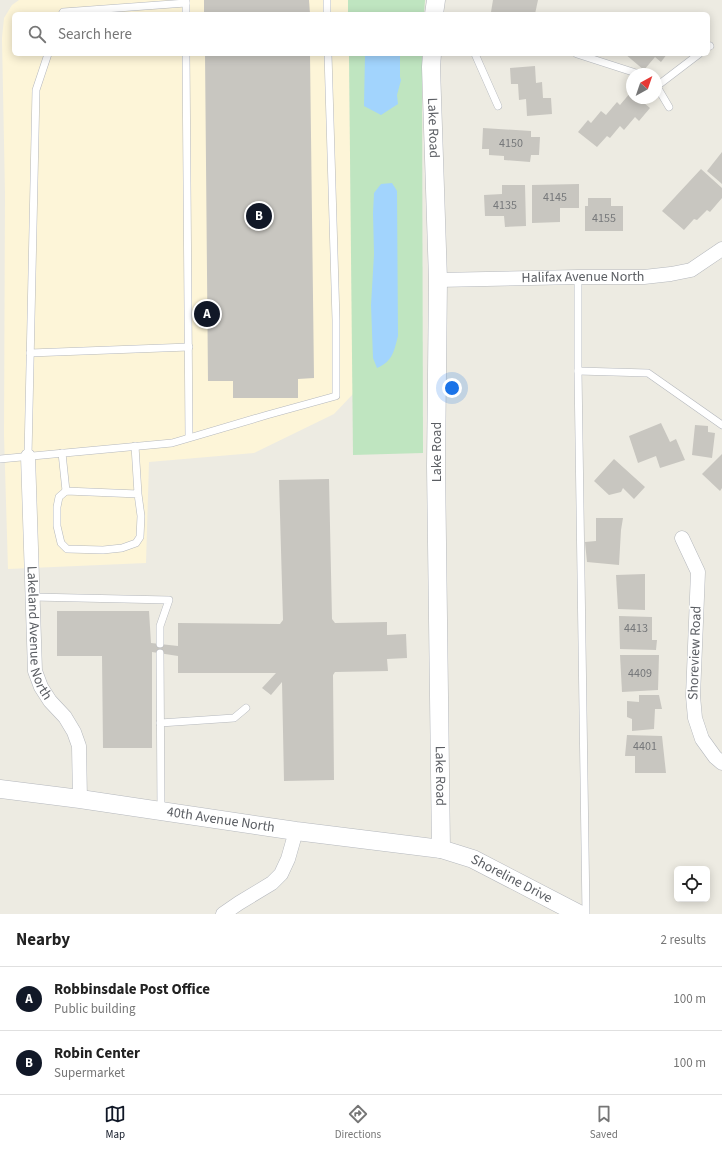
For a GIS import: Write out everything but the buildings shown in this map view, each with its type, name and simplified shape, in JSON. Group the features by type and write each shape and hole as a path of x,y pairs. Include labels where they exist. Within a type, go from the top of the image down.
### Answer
{"street":[{"path":"434,12 436,0"},
{"name":"Lake Road","path":"432,56 438,280 436,466 441,849"},
{"name":"Halifax Avenue North","path":"438,280 644,277 691,270 719,256"},
{"name":"Lakeland Avenue North","path":"28,456 36,671 40,687 65,717 74,732 79,746 80,799"},
{"name":"Shoreview Road","path":"682,538 698,572 693,696 695,718 702,739 714,757 722,763"},
{"name":"40th Avenue North","path":"0,789 161,810 296,831 441,849"},
{"path":"223,914 272,883 281,874 288,859 296,831"},
{"name":"Shoreline Drive","path":"441,849 473,859 579,914"}],"lane":[{"path":"327,0 327,12"},
{"path":"63,12 186,1 186,12"},
{"path":"28,456 36,90 47,56"},
{"path":"186,56 189,437"},
{"path":"0,459 172,443 336,396 336,320 328,56"},
{"path":"476,56 498,106"},
{"path":"583,56 626,70"},
{"path":"662,81 696,56"},
{"path":"662,95 669,107"},
{"path":"578,277 586,914"},
{"path":"30,353 189,347"},
{"path":"578,371 648,372 722,425"},
{"path":"135,446 141,516 140,538 136,543 122,548 103,550 67,548 61,543 57,526 57,507 59,497 66,491 138,494"},
{"path":"62,453 66,491"},
{"path":"33,597 169,600 160,626 160,644"},
{"path":"160,653 161,810"},
{"path":"160,723 234,718 246,708"}],"shaded area":[{"path":"19,0 348,0 348,12 12,12 12,56 349,56 353,394 334,414 254,453 149,462 146,563 8,569 4,435 5,194 2,38 4,18 12,5"}],"green space":[{"path":"348,0 425,0 424,12 348,12"},
{"path":"349,56 422,56 423,453 353,455"}],"water":[{"path":"365,56 400,56 401,80 397,95 398,104 381,115 364,106"},
{"path":"392,183 397,191 398,336 390,359 377,368 373,358 371,305 374,254 374,193 381,184"}],"place":[{"name":"Robin Center","path":"259,216"},
{"name":"Robbinsdale Post Office","path":"207,314"}]}
